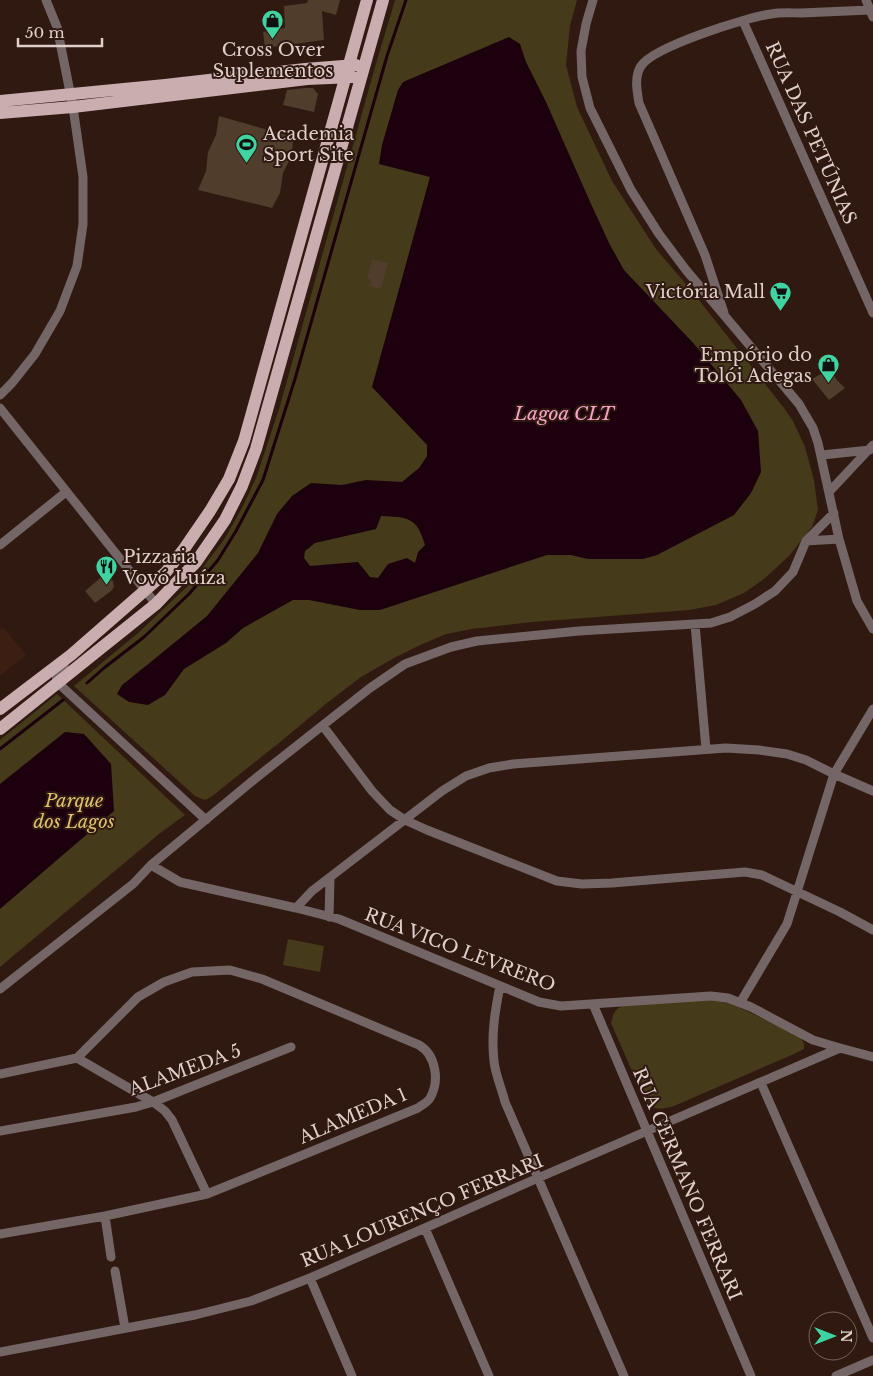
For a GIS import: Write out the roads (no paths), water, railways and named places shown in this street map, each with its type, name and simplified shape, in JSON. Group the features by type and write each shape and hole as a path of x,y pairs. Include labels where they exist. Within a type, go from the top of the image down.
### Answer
{"main road":[{"path":"0,709 72,655 166,572 210,511 229,479 244,441 367,0"},
{"path":"0,729 156,604 196,562 225,520 242,486 256,449 383,0"},
{"path":"0,113 71,101 305,69 363,71"},
{"path":"0,101 71,101"},
{"path":"304,228 318,231"}],"street":[{"path":"0,394 12,383 35,354 60,311 77,266 83,224 83,177 71,101 57,27 46,0"},
{"path":"593,0 586,24 582,51 582,77 590,108 631,190 659,234 686,270 799,404 813,428 822,455 839,539 857,601 873,629"},
{"path":"726,317 705,255 639,103 637,76 642,64 658,53 690,38 771,14 871,14 866,0"},
{"name":"RUA DAS PETÚNIAS","path":"743,21 873,313"},
{"path":"0,408 156,604"},
{"path":"822,455 871,448"},
{"path":"829,492 871,448"},
{"path":"0,545 66,492"},
{"path":"0,989 133,884 151,865 256,778 370,688 405,664 450,647 477,641 579,631 711,623 730,617 755,604 774,591 793,572 806,541 834,513"},
{"path":"806,541 839,539"},
{"path":"695,624 706,749"},
{"path":"72,655 67,663 57,672 56,678 58,683 206,820"},
{"path":"740,1003 787,924 834,774 873,708"},
{"path":"323,726 372,791 390,810 405,820 557,881 592,884 745,872 762,875 873,930"},
{"path":"296,908 312,891 442,791 466,776 489,768 513,764 726,748 787,754 806,760 873,791"},
{"name":"RUA VICO LEVRERO","path":"151,865 180,882 296,908 339,920 550,1005 560,1006 711,996 728,998 751,1007 813,1040 873,1057"},
{"path":"329,917 330,879"},
{"name":"ALAMEDA 1","path":"0,1234 105,1216 207,1194 418,1108 430,1099 435,1084 435,1069 430,1054 419,1045 262,979 230,970 192,972 157,985 138,997 77,1058"},
{"path":"500,986 494,1018 494,1062 505,1102 624,1376"},
{"name":"RUA GERMANO FERRARI","path":"593,1004 752,1376"},
{"name":"ALAMEDA 5","path":"0,1131 136,1107 291,1047"},
{"name":"RUA LOURENÇO FERRARI","path":"0,1352 195,1315 251,1301 310,1278 840,1048"},
{"path":"0,1074 77,1058 153,1102 166,1111 172,1120 207,1194"},
{"path":"761,1083 873,1338"},
{"path":"105,1216 111,1257"},
{"path":"425,1228 489,1376"},
{"path":"115,1271 125,1328"},
{"path":"310,1278 352,1376"},
{"path":"836,1376 873,1360"}],"water":[{"name":"Lagoa CLT","path":"509,37 520,44 526,62 546,102 591,204 624,270 695,345 741,400 758,431 761,472 751,493 734,515 657,555 643,559 588,559 571,555 547,555 380,610 360,610 309,600 293,600 243,628 226,643 184,669 165,695 148,705 129,702 117,694 122,685 207,616 258,553 277,514 292,496 311,483 342,485 366,480 402,482 419,468 427,456 427,445 372,387 430,177 379,164 382,145 398,90 403,82","holes":["381,516 410,520 419,529 425,545 418,552 415,563 407,558 388,564 378,578 370,577 358,562 310,566 304,558 305,551 315,543 376,529"]},
{"name":"Parque dos Lagos","path":"65,732 84,734 111,764 114,811 0,909 0,784"}],"waterway":[{"path":"87,683 144,637 189,594 218,560 263,480 295,379 387,56 406,0"},
{"path":"0,749 63,700"}],"place":[{"name":"Cross Over Suplementos","path":"273,39"},
{"name":"Academia Sport Site","path":"247,163"},
{"name":"Victória Mall","path":"781,311"},
{"name":"Empório do Tolói Adegas","path":"828,384"},
{"name":"Pizzaria Vovó Luíza","path":"107,586"}]}
